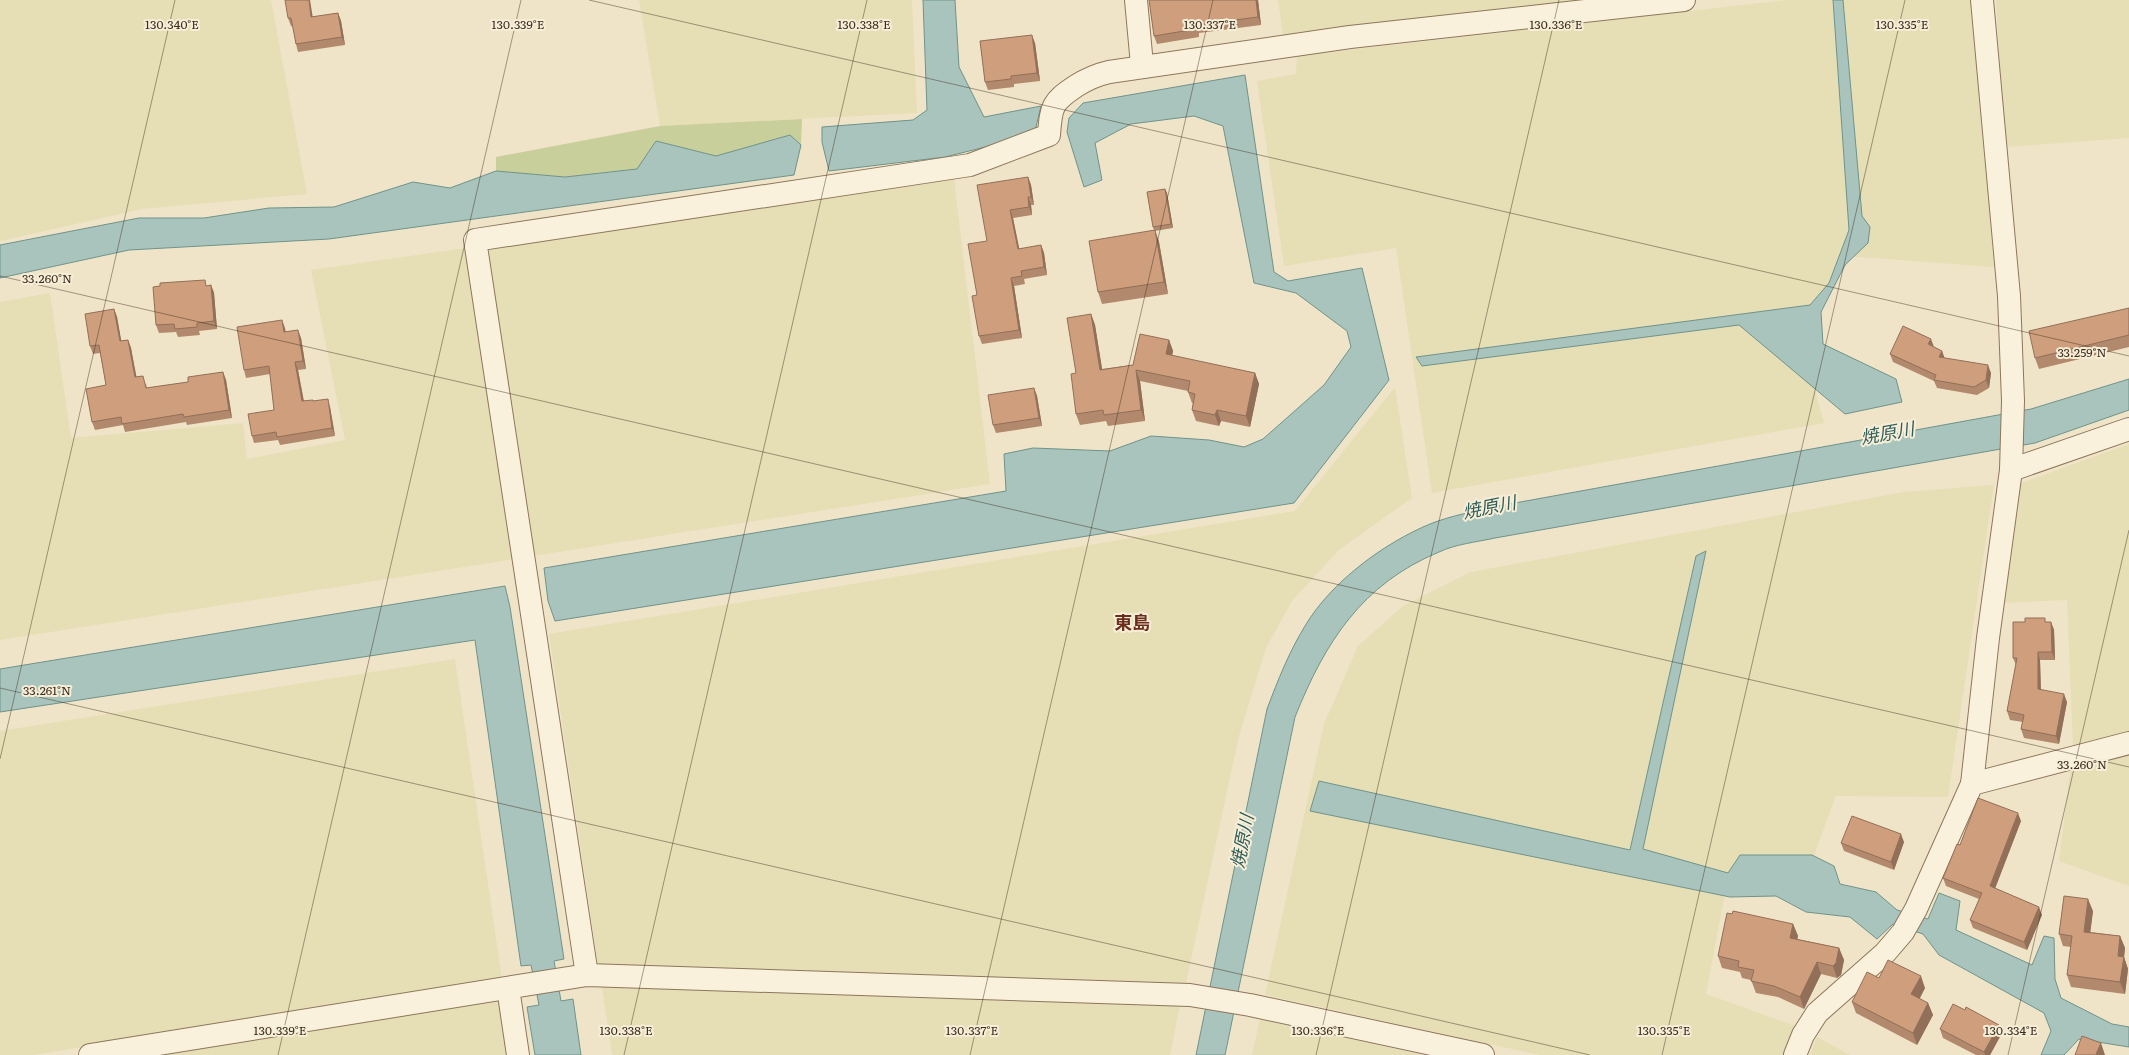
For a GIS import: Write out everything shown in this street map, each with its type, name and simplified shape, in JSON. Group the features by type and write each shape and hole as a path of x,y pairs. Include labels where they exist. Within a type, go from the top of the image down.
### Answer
{"street":[{"path":"1136,0 1142,65"},
{"path":"587,975 475,240 970,165 1049,136 1050,121 1057,101 1063,94 1090,77 1142,65 1350,36 1684,0"},
{"path":"1795,1055 1803,1035 1817,1013 1885,953 1903,932 1916,909 1972,784 1988,638 2011,470 2013,400 2009,296 1982,0"},
{"path":"2011,470 2129,429"},
{"path":"1972,784 2129,743"},
{"path":"90,1055 587,975 1190,995 1250,1005 1483,1055"},
{"path":"518,1055 519,986"}],"shaded area":[{"path":"0,0 271,0 307,194 142,209 0,241"},
{"path":"639,0 912,0 917,113 660,126"},
{"path":"1278,0 1600,0 1283,36"},
{"path":"1786,0 1973,0 1994,267 1845,256 1803,346 1824,423 1432,493 1396,248 1284,266 1257,81 1296,74 1297,56"},
{"path":"1996,0 2129,0 2129,138 2004,147"},
{"path":"954,179 990,484 0,640 0,302 50,293 71,438 243,423 247,459 345,440 311,270"},
{"path":"1395,387 1412,498 1339,550 1292,601 1266,648 1239,736 1186,983 598,965 549,634 1295,511"},
{"path":"2129,444 2129,886 2059,861 2073,747 2067,600 2000,603 2019,484"},
{"path":"1994,485 1948,797 1836,796 1805,880 1727,883 1706,994 1798,1027 1785,1055 1540,1055 1265,995 1324,724 1358,646 1403,606 1471,572 1904,492"},
{"path":"455,659 502,979 33,1055 0,1055 0,731"},
{"path":"602,987 1180,1005 1170,1055 612,1055"},
{"path":"502,999 510,1055 156,1055"},
{"path":"1260,1019 1423,1055 1252,1055"},
{"path":"1817,1037 1850,1055 1810,1055"}],"green space":[{"path":"802,119 801,145 790,135 716,156 656,141 638,169 565,177 496,171 496,157 660,126"}],"water":[{"path":"923,0 955,0 959,67 984,117 1041,106 1034,135 945,157 829,171 822,142 822,127 913,120 927,110"},
{"path":"1833,0 1843,0 1862,216 1870,227 1868,243 1845,265 1821,312 1823,344 1896,379 1902,402 1845,414 1739,325 1422,366 1416,357 1810,305 1829,283 1849,230"},
{"path":"1245,75 1274,272 1288,281 1362,268 1389,380 1294,503 555,621 548,601 544,568 1006,491 1004,454 1033,448 1110,451 1151,436 1209,440 1244,447 1263,439 1324,385 1351,347 1347,331 1296,293 1254,283 1223,126 1194,116 1131,124 1095,143 1102,180 1084,187 1067,132 1069,118 1083,103"},
{"path":"790,135 801,145 794,175 329,239 129,250 0,278 0,245 139,218 204,218 269,208 334,207 413,182 450,188 496,171 565,177 637,169 656,141 716,156"},
{"name":"焼原川","path":"2129,379 2129,410 2035,443 1452,547 1412,565 1388,581 1349,618 1333,640 1319,664 1295,717 1225,1055 1196,1055 1267,709 1294,646 1316,610 1344,579 1377,553 1412,532 1430,524 1469,512 2031,409"},
{"path":"1706,551 1643,849 1728,873 1740,855 1812,855 1834,866 1840,884 1876,892 1897,910 1928,919 1939,893 1960,901 1956,930 2032,965 2044,936 2054,938 2055,979 2061,998 2112,1024 2129,1027 2129,1047 2079,1039 2064,1055 2041,1055 2051,1031 2044,1013 1939,955 1923,934 1893,924 1877,939 1850,917 1806,912 1776,896 1730,897 1310,811 1319,781 1630,850 1696,556"},
{"path":"505,586 510,607 564,959 554,961 561,1001 573,999 581,1055 535,1055 527,1007 539,1005 531,965 521,966 475,640 0,712 0,669"}],"building":[{"path":"285,0 309,0 311,17 338,13 342,37 296,44"},
{"path":"1149,0 1256,0 1258,17 1196,25 1196,29 1154,36"},
{"path":"1032,35 1037,73 985,82 980,41"},
{"path":"1028,177 1031,197 1028,197 1029,207 1010,210 1018,249 1041,245 1044,267 1021,271 1022,276 1011,278 1019,330 979,336 972,296 977,295 968,244 987,241 977,185"},
{"path":"1165,189 1171,224 1153,227 1147,192"},
{"path":"1155,230 1164,282 1098,292 1089,241"},
{"path":"205,280 206,286 211,285 214,321 197,323 197,327 175,329 174,324 156,325 153,287 160,286 160,283"},
{"path":"2129,308 2129,335 2035,358 2029,331"},
{"path":"114,309 120,341 128,340 135,377 143,376 146,388 188,382 188,377 223,372 229,410 184,417 183,414 122,424 121,417 92,422 86,389 106,385 99,345 90,346 85,314"},
{"path":"1091,314 1100,370 1133,365 1140,334 1169,340 1166,354 1255,373 1246,416 1217,410 1215,415 1192,410 1195,394 1188,392 1190,381 1136,370 1141,410 1104,415 1103,410 1076,414 1071,374 1076,373 1067,318"},
{"path":"282,320 284,332 298,330 303,361 295,362 302,401 328,399 332,428 277,437 276,432 252,436 248,414 274,410 269,366 244,370 237,327"},
{"path":"1903,326 1931,339 1928,344 1942,351 1939,357 1988,365 1986,380 1974,387 1934,380 1936,375 1890,354"},
{"path":"1034,388 1039,418 993,425 988,395"},
{"path":"2025,618 2045,618 2045,622 2051,622 2052,652 2038,652 2038,689 2064,694 2056,736 2021,729 2024,715 2007,711 2017,658 2013,658 2013,622 2025,622"},
{"path":"1978,798 2018,813 1990,886 2039,907 2024,942 1970,920 1982,893 1943,878 1957,844 1960,845"},
{"path":"1852,816 1901,834 1891,862 1841,843"},
{"path":"2064,896 2088,899 2084,932 2120,936 2118,956 2124,957 2120,982 2067,975 2072,936 2059,934"},
{"path":"1733,911 1793,924 1790,938 1839,948 1836,963 1833,966 1817,962 1800,997 1774,986 1751,981 1754,970 1738,967 1739,961 1718,956 1727,913 1732,914"},
{"path":"1888,960 1921,976 1911,994 1928,1003 1913,1033 1852,1002 1867,972 1879,978"},
{"path":"1953,1004 1965,1010 1966,1007 1999,1025 1984,1052 1940,1029"},
{"path":"2082,1036 2101,1043 2096,1054 2099,1055 2075,1055"}],"district":[{"name":"東島","path":"1132,621"}]}
